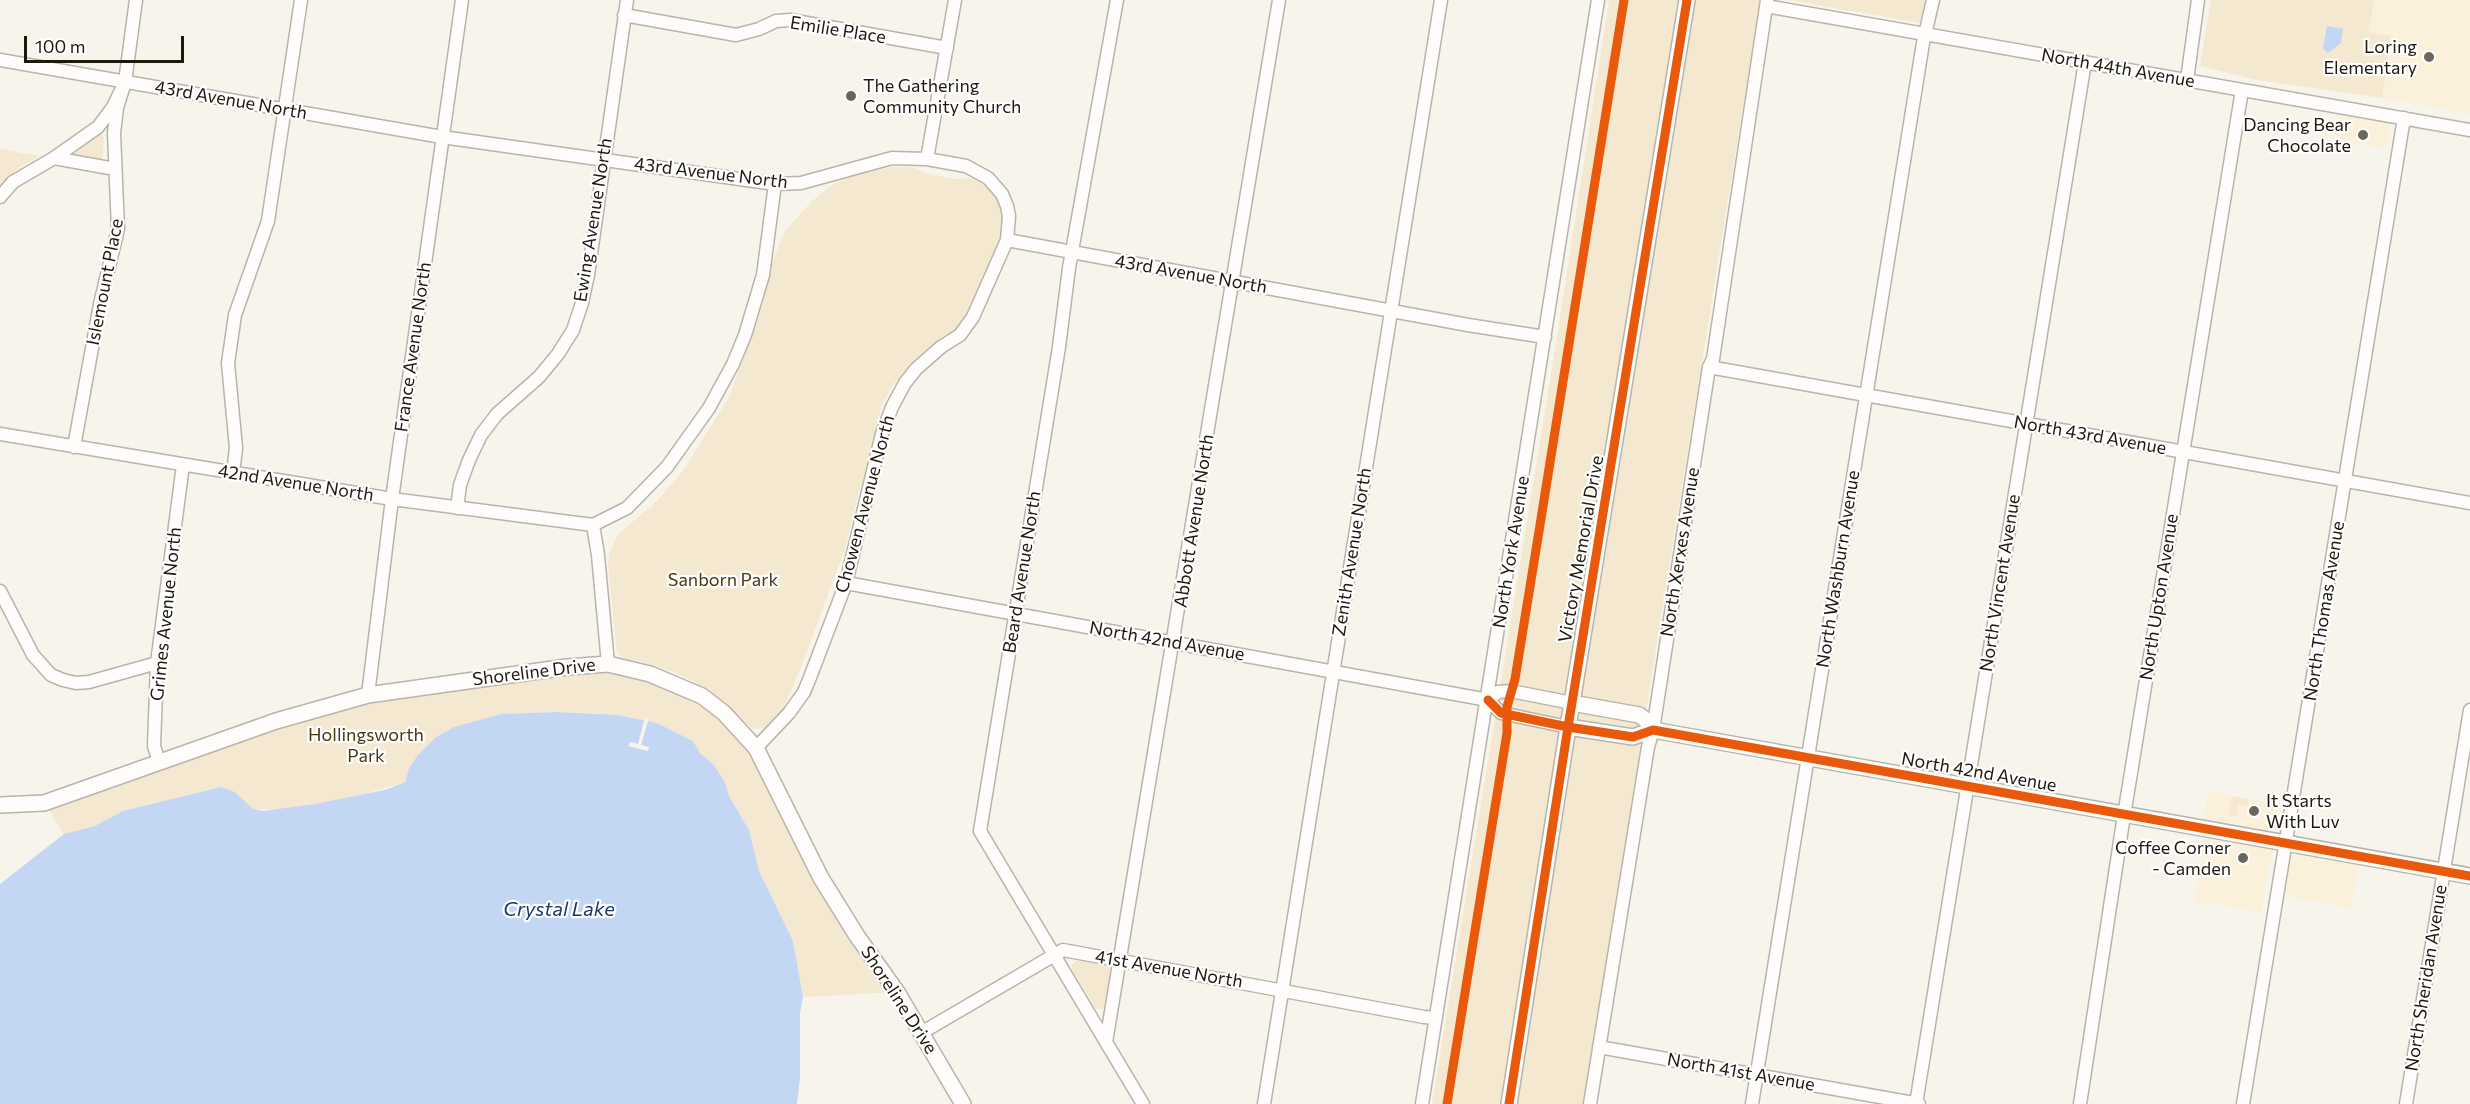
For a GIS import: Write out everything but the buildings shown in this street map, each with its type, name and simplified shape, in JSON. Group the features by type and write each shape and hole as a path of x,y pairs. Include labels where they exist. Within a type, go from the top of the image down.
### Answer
{"street":[{"path":"0,197 13,182 54,158 98,127 113,106 125,82 136,0"},
{"path":"232,473 236,448 228,363 235,315 268,221 301,0"},
{"name":"France Avenue North","path":"368,695 392,499 462,0"},
{"name":"Ewing Avenue North","path":"457,508 460,485 481,435 497,414 539,377 558,354 573,330 588,275 627,0"},
{"path":"927,159 955,0"},
{"name":"Beard Avenue North","path":"1117,0 1072,252 1059,347 980,831 1143,1104"},
{"name":"Abbott Avenue North","path":"1106,1042 1279,0"},
{"name":"Zenith Avenue North","path":"1264,1104 1441,0"},
{"name":"North York Avenue","path":"1422,1104 1598,0"},
{"name":"Victory Memorial Drive","path":"1509,1104 1687,0"},
{"name":"North Washburn Avenue","path":"1752,1104 1925,33 1933,0"},
{"path":"2187,80 2198,0"},
{"name":"North 44th Avenue","path":"1767,3 2470,130"},
{"name":"North Xerxes Avenue","path":"1590,1104 1648,744 1653,730 1709,367 1713,359 1767,3"},
{"name":"Emilie Place","path":"624,15 736,35 759,29 776,21 789,20 947,48"},
{"name":"43rd Avenue North","path":"0,60 441,137 775,184 801,183 892,158 927,159 966,166 988,178 1002,194 1007,206 1010,216 1007,240 1545,337"},
{"name":"North Vincent Avenue","path":"1917,1104 2085,62"},
{"name":"Islemount Place","path":"74,447 100,304 118,229 114,133 117,108 125,82"},
{"name":"North Upton Avenue","path":"2080,1104 2124,814 2242,90"},
{"name":"North Thomas Avenue","path":"2243,1104 2404,118"},
{"path":"54,158 115,169"},
{"path":"608,664 593,525 627,508 667,467 704,416 733,364 745,335 763,275 775,184"},
{"name":"Chowen Avenue North","path":"756,748 789,713 804,692 846,583 882,434 892,407 916,369 940,347 960,334 973,317 1007,240"},
{"name":"North 43rd Avenue","path":"1709,367 2470,503"},
{"name":"42nd Avenue North","path":"0,434 392,499 593,525"},
{"name":"Grimes Avenue North","path":"159,762 154,746 157,663 183,465"},
{"name":"North 42nd Avenue","path":"846,583 1488,700 1502,713 1568,727 1634,737 1653,730 2470,876"},
{"path":"0,591 37,661 51,675 63,680 89,682 157,663"},
{"name":"Shoreline Drive","path":"0,805 44,803 276,721 368,695 530,670 608,664 650,674 702,696 724,713 756,748 821,878 857,936 897,992 963,1104"},
{"name":"North 42nd Avenue","path":"1488,700 1498,692 1511,691 1639,715 1653,730"},
{"name":"North Sheridan Avenue","path":"2406,1104 2470,710"},
{"name":"41st Avenue North","path":"921,1033 1063,950 1436,1018"},
{"name":"North 41st Avenue","path":"1599,1047 1917,1104"}],"shaded area":[{"name":"Loring Elementary","path":"2374,0 2470,0 2470,114 2382,98 2391,36 2369,32"},
{"path":"2338,113 2388,122 2390,127 2386,149 2333,140"},
{"path":"2208,791 2280,804 2279,825 2275,831 2204,818"},
{"path":"2204,838 2249,846 2262,843 2272,848 2273,859 2268,868 2261,912 2195,901"},
{"path":"2301,851 2313,857 2358,865 2352,908 2285,896 2291,859"}],"green space":[{"path":"1609,0 1760,0 1583,1104 1432,1104 1556,343"},
{"path":"1789,0 1928,0 1920,23"},
{"path":"2211,0 2374,0 2369,32 2391,36 2382,98 2257,80 2200,66"},
{"path":"100,134 104,137 102,161 73,155"},
{"path":"0,149 39,156 16,170 0,186"},
{"name":"Sanborn Park","path":"891,167 911,167 925,173 953,179 980,178 991,184 1006,214 1000,244 976,302 958,330 942,336 914,360 893,385 881,406 869,466 859,491 845,549 803,662 784,708 764,728 753,729 708,689 676,673 639,661 624,659 617,653 608,566 609,554 618,534 657,501 685,468 729,397 756,325 772,262 785,231 812,201 832,185 851,176"},
{"name":"Hollingsworth Park","path":"608,664 678,685 756,748 788,815 897,992 803,997 793,941 759,871 749,830 729,796 725,782 714,765 700,753 693,741 657,723 591,713 501,714 454,727 436,737 409,768 405,782 347,799 275,810 253,809 235,792 221,787 123,811 95,826 64,834 44,803 368,695"},
{"path":"2232,796 2248,799 2247,806 2238,804 2236,816 2228,815"},
{"path":"1077,960 1106,965 1111,969 1104,1009 1096,1009 1072,969 1072,965"}],"water":[{"path":"2327,26 2343,29 2341,43 2328,53 2323,48"},
{"name":"Crystal Lake","path":"558,712 617,715 657,723 693,741 700,753 714,765 725,782 729,796 749,830 759,871 793,941 803,997 800,1013 800,1078 797,1104 0,1104 0,884 64,834 95,826 123,811 221,787 235,792 253,809 263,811 315,804 385,790 405,782 409,768 418,755 436,737 454,727 501,714"}],"pier":[{"path":"645,717 649,718 641,745 649,747 648,751 628,746 630,742 638,744"}],"cycle path":[{"path":"1447,1104 1507,733 1507,707 1515,679 1624,0"},
{"path":"1509,1104 1687,0"},
{"path":"1488,700 1501,713 1568,727 1633,737 1653,730 2470,876"}],"place":[{"name":"Loring Elementary","path":"2429,57"},
{"name":"The Gathering Community Church","path":"851,96"},
{"name":"Dancing Bear Chocolate","path":"2363,135"},
{"name":"It Starts With Luv","path":"2254,811"},
{"name":"Coffee Corner - Camden","path":"2243,858"}]}
